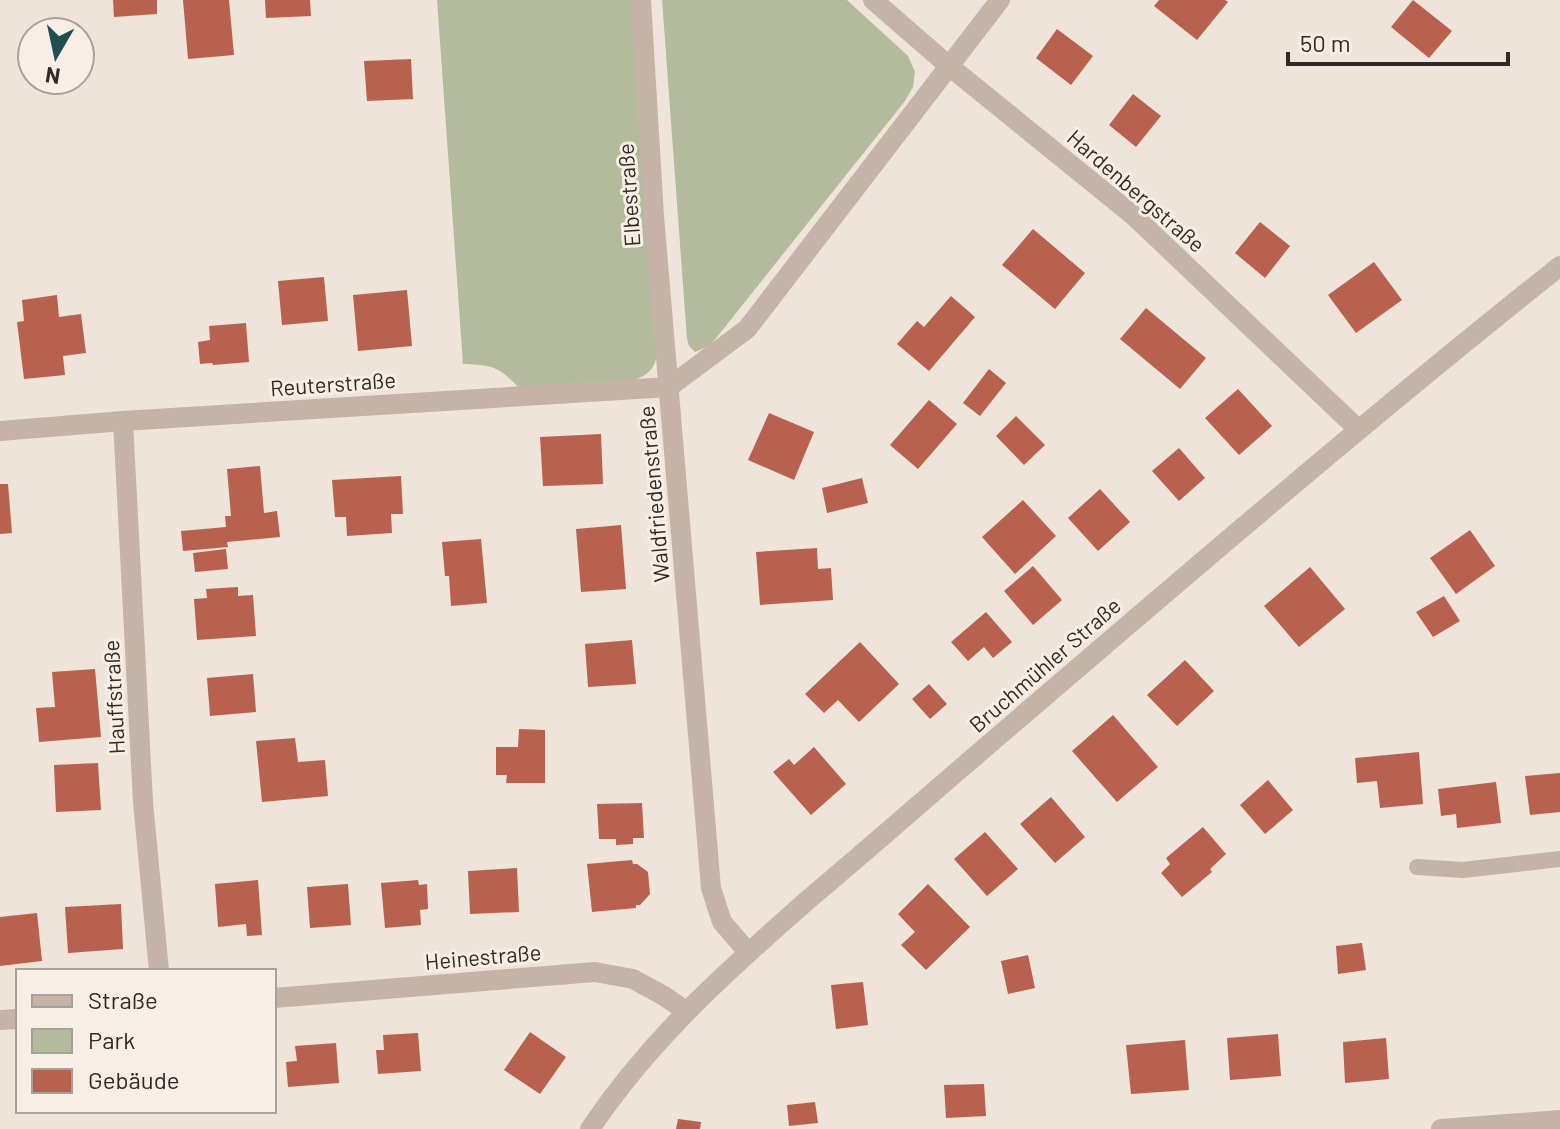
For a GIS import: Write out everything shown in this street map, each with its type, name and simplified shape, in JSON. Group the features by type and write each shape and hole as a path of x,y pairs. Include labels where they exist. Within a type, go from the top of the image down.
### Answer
{"street":[{"name":"Elbestraße","path":"641,0 654,216 669,387"},
{"name":"Hardenbergstraße","path":"873,0 1134,216 1359,430"},
{"name":"Waldfriedenstraße","path":"748,952 722,922 711,888 669,387 747,329 1000,0"},
{"name":"Bruchmühler Straße","path":"590,1129 649,1051 748,952 1154,603 1560,266"},
{"name":"Reuterstraße","path":"0,431 669,387"},
{"name":"Hauffstraße","path":"123,421 143,802 159,969"},
{"name":"Heinestraße","path":"276,998 595,972 633,979 686,1011"},
{"path":"1441,1129 1560,1120"}],"lane":[{"path":"1417,867 1463,870 1560,859"}],"green space":[{"path":"437,0 632,0 657,354 653,368 643,376 634,380 518,387 494,368 463,364"},
{"path":"662,0 847,0 908,56 915,72 913,87 905,101 717,337 709,346 695,352 687,339"}],"building":[{"path":"113,0 157,0 157,14 114,17"},
{"path":"183,0 229,0 234,55 188,59"},
{"path":"265,0 310,0 311,16 266,18"},
{"path":"1159,0 1228,2 1197,40 1154,6"},
{"path":"1413,0 1452,31 1429,58 1391,27"},
{"path":"1057,29 1093,56 1071,85 1036,58"},
{"path":"411,59 413,99 367,101 364,61"},
{"path":"1133,94 1161,116 1136,147 1109,125"},
{"path":"1260,222 1290,246 1265,278 1235,253"},
{"path":"1033,229 1085,273 1055,309 1002,265"},
{"path":"1374,262 1402,300 1356,333 1328,295"},
{"path":"324,277 328,321 282,325 278,281"},
{"path":"407,290 412,346 358,351 353,295"},
{"path":"57,295 59,317 81,314 86,353 63,356 65,375 24,379 17,322 24,321 22,300"},
{"path":"951,296 975,317 929,371 897,344 917,321 924,327"},
{"path":"1146,308 1206,358 1180,389 1120,339"},
{"path":"246,323 249,362 200,364 198,342 210,340 209,326"},
{"path":"989,369 1006,383 980,416 963,403"},
{"path":"1238,389 1272,426 1239,455 1205,418"},
{"path":"929,400 957,424 918,469 890,445"},
{"path":"769,413 814,432 794,480 748,460"},
{"path":"1016,416 1045,445 1024,465 996,436"},
{"path":"601,434 603,484 543,486 540,437"},
{"path":"1179,448 1205,478 1179,501 1152,471"},
{"path":"260,466 264,513 277,511 280,537 227,542 228,547 183,551 181,531 226,527 225,516 231,516 227,469"},
{"path":"401,476 403,514 391,514 392,533 347,536 346,517 335,517 332,480"},
{"path":"862,478 868,503 827,513 822,488"},
{"path":"0,484 8,484 12,533 0,534"},
{"path":"1100,489 1130,522 1098,551 1068,518"},
{"path":"1023,500 1056,536 1015,574 982,537"},
{"path":"621,525 626,589 581,592 576,529"},
{"path":"1470,530 1495,566 1456,594 1430,558"},
{"path":"481,539 487,603 451,606 442,542"},
{"path":"817,548 818,569 831,568 833,600 760,605 756,552"},
{"path":"226,549 228,569 195,572 193,553"},
{"path":"1033,566 1062,600 1033,625 1004,591"},
{"path":"1310,567 1345,609 1299,647 1264,606"},
{"path":"238,587 238,596 253,595 256,636 197,640 194,599 207,598 206,589"},
{"path":"1444,596 1460,621 1433,637 1416,612"},
{"path":"986,612 1012,642 993,658 984,647 968,661 951,642"},
{"path":"632,640 636,684 588,687 585,644"},
{"path":"860,642 899,684 859,722 838,700 824,713 805,694"},
{"path":"1185,660 1214,691 1177,726 1147,695"},
{"path":"95,669 101,737 39,742 36,708 55,707 52,672"},
{"path":"253,674 256,712 210,716 207,678"},
{"path":"929,684 947,704 930,719 912,699"},
{"path":"1113,715 1158,767 1117,802 1072,751"},
{"path":"519,729 545,730 545,783 506,783 507,775 496,775 496,747 518,747"},
{"path":"295,738 298,762 325,760 328,796 262,802 256,741"},
{"path":"814,747 846,784 811,815 773,772 789,759 794,765"},
{"path":"1419,752 1423,804 1380,808 1377,781 1357,783 1355,758"},
{"path":"98,763 101,810 56,812 54,765"},
{"path":"1560,773 1560,812 1530,815 1525,776"},
{"path":"1268,780 1293,810 1265,834 1240,805"},
{"path":"1496,782 1501,823 1457,828 1456,814 1441,816 1438,789"},
{"path":"1051,797 1085,837 1055,863 1020,824"},
{"path":"642,803 644,838 633,838 633,844 616,845 616,839 599,839 597,804"},
{"path":"1203,827 1226,854 1210,869 1212,872 1182,897 1161,873 1170,864 1166,858"},
{"path":"985,832 1018,869 987,896 954,859"},
{"path":"632,860 633,864 648,872 650,894 636,908 592,912 587,864"},
{"path":"517,868 519,912 470,914 468,871"},
{"path":"258,880 262,935 247,936 246,924 218,927 215,884"},
{"path":"418,880 419,885 427,884 428,909 420,910 421,925 385,928 381,883"},
{"path":"348,884 351,925 310,928 307,887"},
{"path":"928,884 970,927 926,970 901,945 915,932 898,914"},
{"path":"121,904 123,949 68,953 65,907"},
{"path":"37,913 42,961 0,966 0,917"},
{"path":"1362,943 1366,970 1338,974 1336,946"},
{"path":"1028,955 1035,988 1008,994 1001,961"},
{"path":"863,982 868,1025 836,1029 831,985"},
{"path":"530,1032 566,1057 540,1094 504,1070"},
{"path":"418,1033 421,1071 378,1074 376,1050 384,1050 383,1035"},
{"path":"1278,1034 1281,1076 1230,1080 1227,1038"},
{"path":"1386,1038 1389,1079 1345,1083 1343,1042"},
{"path":"1185,1040 1189,1090 1131,1094 1126,1045"},
{"path":"336,1043 339,1083 288,1087 286,1062 297,1061 295,1046"},
{"path":"984,1084 986,1116 946,1118 944,1085"},
{"path":"815,1102 818,1123 789,1126 787,1105"},
{"path":"678,1119 701,1122 700,1129 676,1129"}]}
